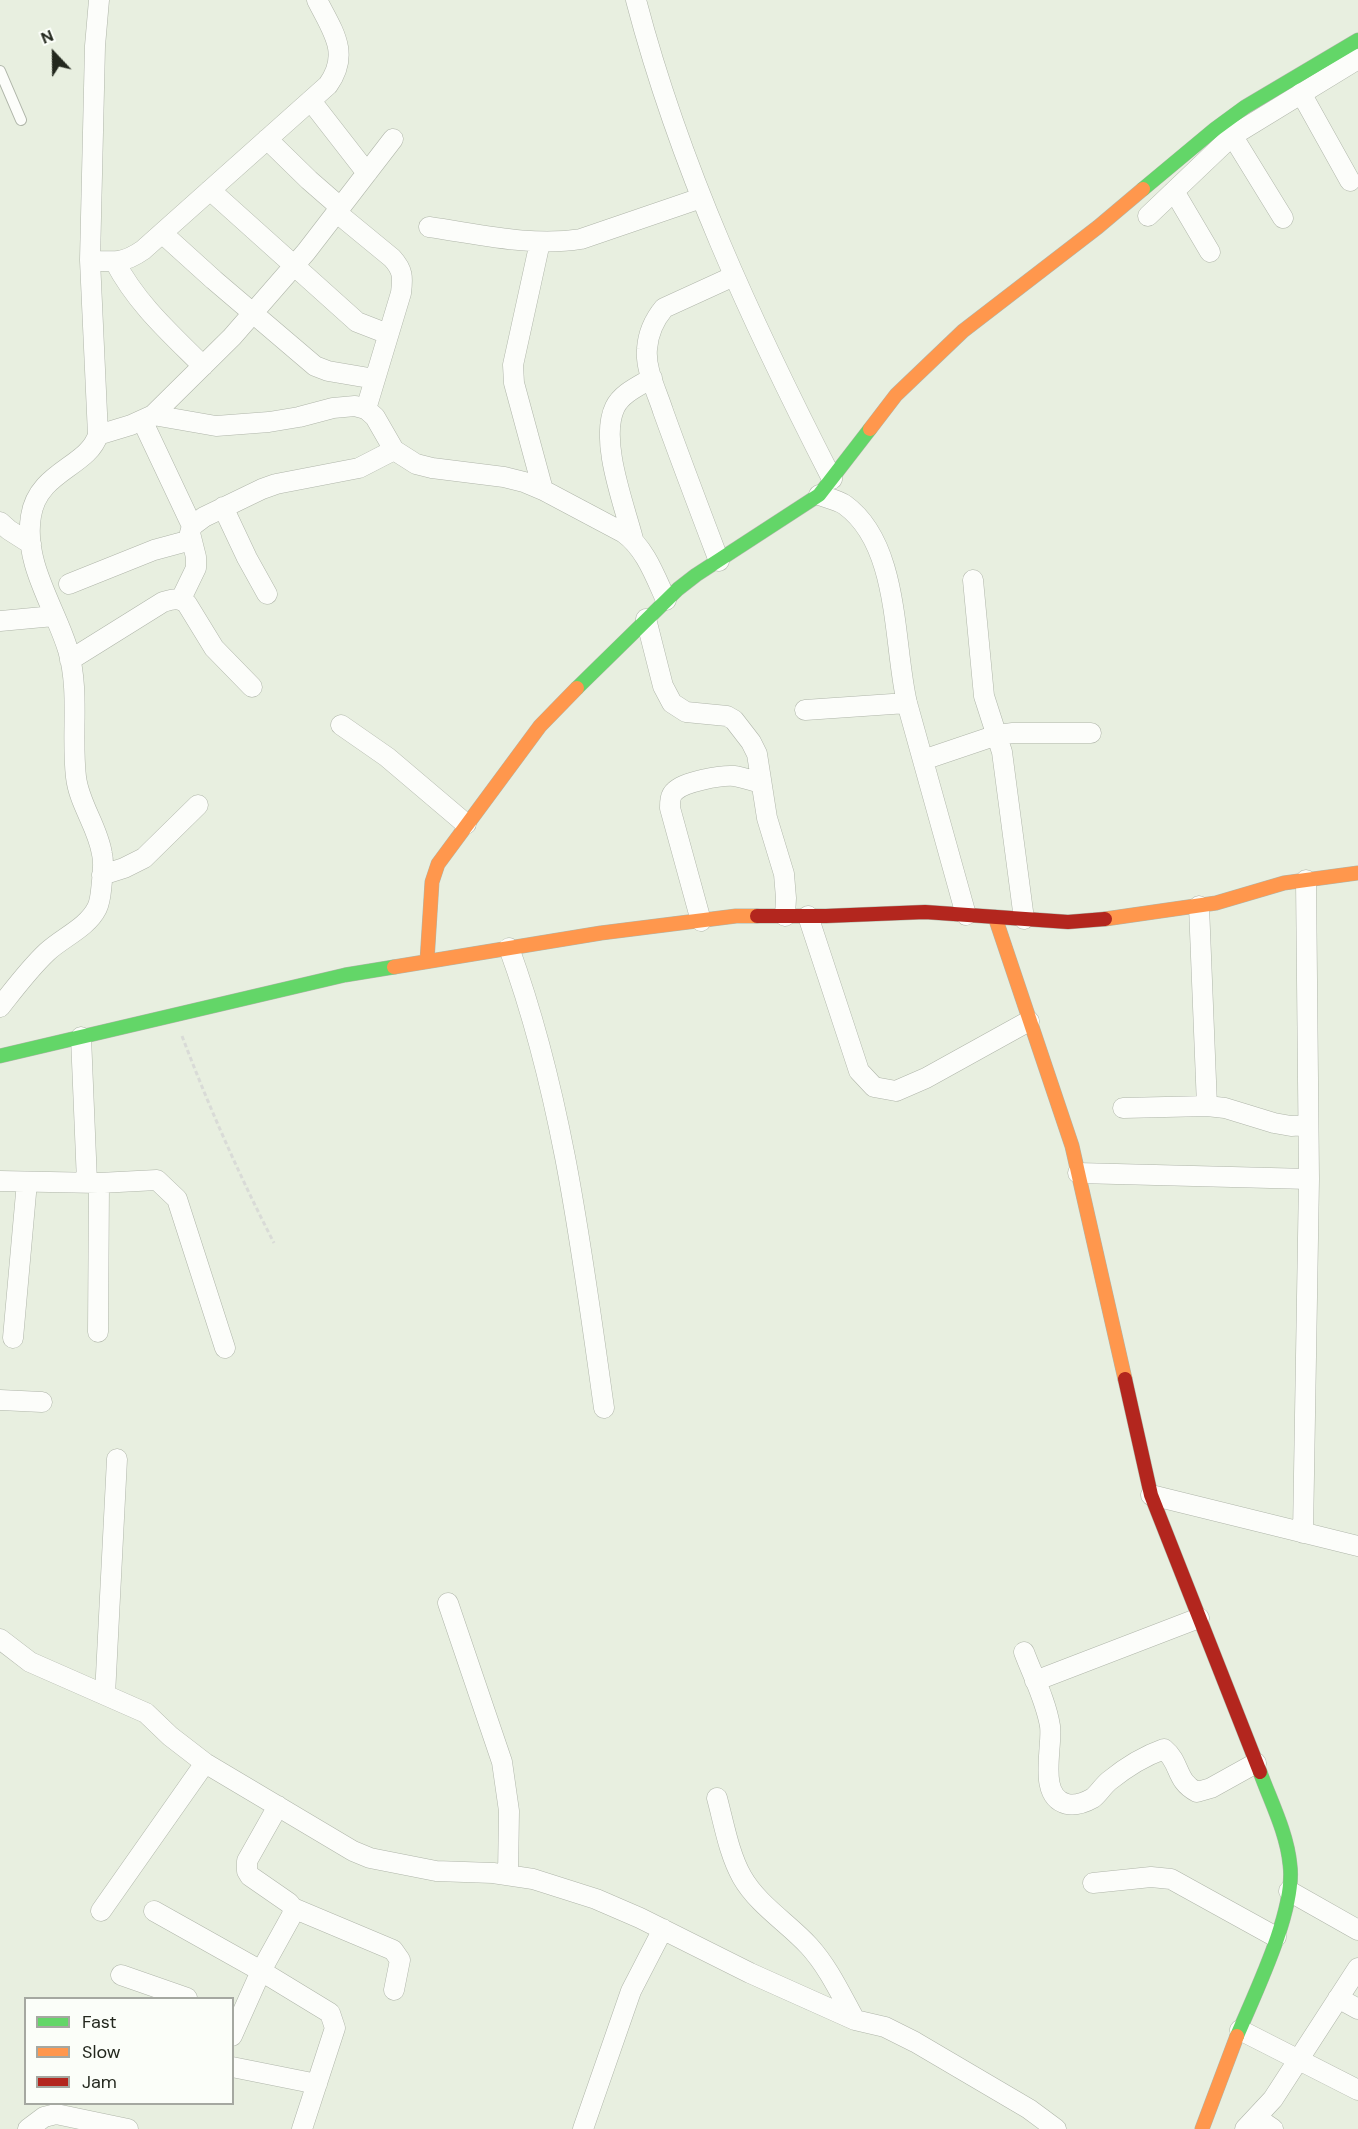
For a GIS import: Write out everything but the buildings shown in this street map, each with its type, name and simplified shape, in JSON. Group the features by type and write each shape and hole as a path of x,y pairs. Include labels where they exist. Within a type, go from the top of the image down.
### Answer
{"street":[{"path":"0,1007 24,975 41,958 88,921 98,906 102,874 102,854 76,779 74,695 70,660 38,572 31,544 31,516 38,495 49,480 94,445 98,435 90,260 95,46 99,0"},
{"path":"90,260 115,262 129,260 311,101 332,79 339,62 339,49 334,32 317,0"},
{"path":"636,0 650,54 701,198 784,385 832,479"},
{"path":"1148,216 1174,191 1245,107 1358,40"},
{"path":"427,961 432,882 438,864 540,726 646,619 696,575 819,495 896,395 956,338 1228,129 1301,93 1358,59"},
{"path":"1301,93 1350,182"},
{"path":"311,101 367,173"},
{"path":"1228,129 1283,218"},
{"path":"267,139 400,267 403,276 401,293 366,409"},
{"path":"98,435 147,418 203,366 294,265 393,139"},
{"path":"210,190 357,322 388,334"},
{"path":"1174,191 1210,252"},
{"path":"429,226 540,242 560,242 581,238 701,198"},
{"path":"162,233 315,366 328,371 375,378"},
{"path":"540,242 513,365 514,383 543,490"},
{"path":"115,262 125,281 155,319 203,366"},
{"path":"719,561 652,378 646,350 651,328 664,308 734,276"},
{"path":"652,378 623,396 615,407 609,438 612,459 633,539 649,564 666,600"},
{"path":"147,418 216,426 269,422 345,406 366,409 375,417 394,450 416,464 504,477 543,490 633,539"},
{"path":"147,418 192,533 196,568 181,599"},
{"path":"69,584 192,533 223,507 246,495 276,484 359,468 394,450"},
{"path":"819,495 844,503 867,529 881,554 889,583 907,703 966,915"},
{"path":"223,507 267,594"},
{"path":"0,522 31,544"},
{"path":"974,580 984,696 1002,752 1012,813 1024,919"},
{"path":"70,660 163,602 181,599 187,604 214,648 252,687"},
{"path":"0,621 54,616"},
{"path":"646,619 663,686 672,703 686,712 727,716 734,720 752,742 757,754 767,818 784,874 786,898 784,916"},
{"path":"805,710 907,703"},
{"path":"341,725 387,757 466,824"},
{"path":"923,760 997,735 1091,733"},
{"path":"701,921 669,808 670,800 674,791 688,784 720,776 734,776 761,783"},
{"path":"102,874 124,868 144,858 198,805"},
{"path":"0,1056 345,975 601,933 736,916 925,912 1068,922 1100,920 1216,903 1284,883 1358,873"},
{"path":"1303,1533 1309,1179 1306,880"},
{"path":"1199,906 1207,1106"},
{"path":"808,916 859,1071 874,1087 896,1091 926,1078 1029,1021"},
{"path":"994,917 1072,1146 1151,1495 1277,1816 1291,1874 1289,1891 1276,1937 1202,2129"},
{"path":"509,948 535,1026 559,1121 604,1408"},
{"path":"81,1037 93,1183 98,1332"},
{"path":"1123,1108 1207,1106 1225,1108 1274,1123 1291,1126 1308,1125"},
{"path":"1078,1173 1309,1179"},
{"path":"0,1181 93,1183 157,1180 177,1199 225,1348"},
{"path":"13,1338 27,1182"},
{"path":"0,1400 42,1402"},
{"path":"105,1695 117,1459"},
{"path":"1151,1495 1358,1546"},
{"path":"448,1603 501,1762 509,1811 508,1875"},
{"path":"1035,1681 1199,1618"},
{"path":"0,1639 30,1662 146,1713 170,1736 205,1763 353,1851 370,1858 436,1871 508,1875 533,1879 596,1899 663,1929 750,1973 855,2020 885,2027 915,2042 1029,2109 1056,2129"},
{"path":"1024,1652 1050,1725 1051,1742 1047,1772 1051,1790 1062,1803 1075,1806 1094,1797 1107,1783 1126,1769 1150,1754 1164,1749 1173,1756 1187,1787 1197,1792 1211,1788 1256,1763"},
{"path":"101,1911 205,1763"},
{"path":"717,1798 742,1877 787,1927 808,1945 825,1967 855,2020"},
{"path":"236,2016 292,1914 293,1908 290,1902 250,1876 246,1868 247,1861 278,1806"},
{"path":"1093,1884 1151,1878 1171,1879 1276,1937"},
{"path":"1289,1891 1358,1930"},
{"path":"293,1908 393,1950 400,1960 394,1990"},
{"path":"153,1911 261,1971 330,2013 335,2028 302,2129"},
{"path":"583,2129 631,1991 663,1929"},
{"path":"1273,2129 1251,2123 1272,2098 1358,1968"},
{"path":"121,1975 184,1997"},
{"path":"1338,1998 1358,2009"},
{"path":"1240,2030 1358,2090"},
{"path":"234,2067 317,2084"},
{"path":"28,2129 44,2117 56,2114 128,2129"}],"lane":[{"path":"0,71 21,120"}],"path":[{"path":"174,1015 241,1180 274,1243"}],"traffic: fast":[{"path":"1143,189 1245,107 1358,40"},
{"path":"577,688 678,589 819,495 870,429"},
{"path":"0,1056 345,975 394,967"},
{"path":"1237,2036 1281,1928 1290,1884 1286,1841 1260,1772"}],"traffic: slow":[{"path":"870,429 896,395 963,331 1098,227 1143,189"},
{"path":"427,961 432,882 438,864 540,726 577,688"},
{"path":"1105,919 1216,903 1284,883 1358,873"},
{"path":"394,967 601,933 736,916 757,916"},
{"path":"995,917 1072,1146 1125,1379"},
{"path":"1202,2129 1237,2036"}],"traffic: jam":[{"path":"757,916 925,912 1068,922 1105,919"},
{"path":"1125,1379 1151,1495 1260,1772"}]}
